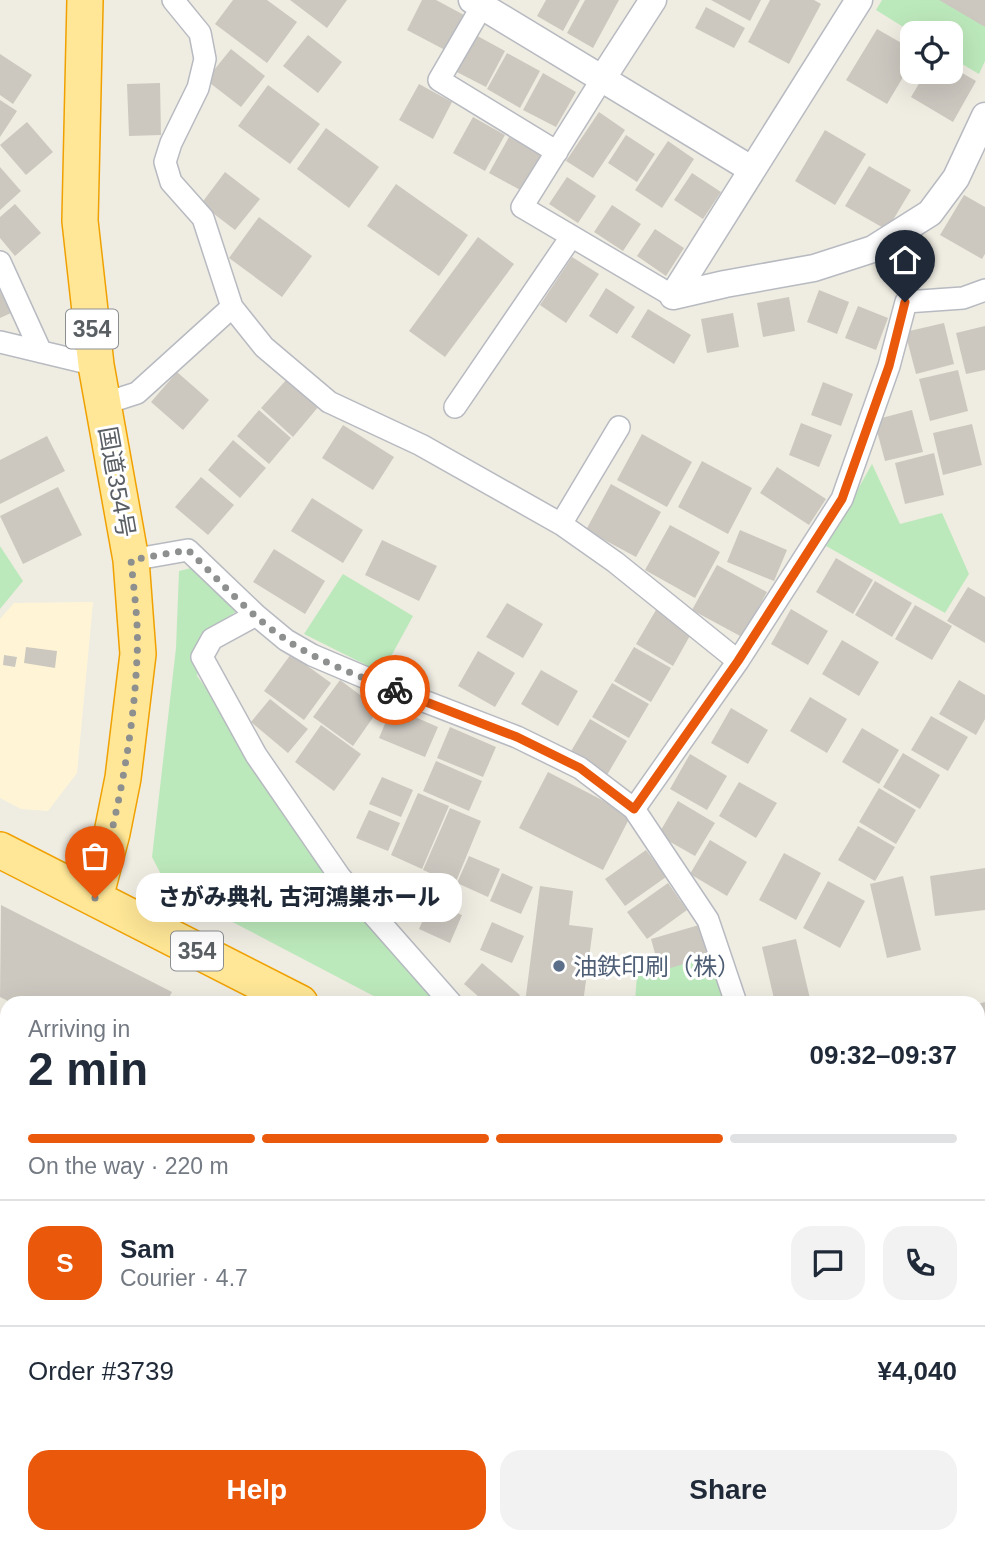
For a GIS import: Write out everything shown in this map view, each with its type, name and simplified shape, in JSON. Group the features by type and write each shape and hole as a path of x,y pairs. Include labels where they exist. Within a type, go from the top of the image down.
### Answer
{"highway":[{"name":"国道354号","path":"85,0 80,221 96,365 131,560 138,654 123,778 95,898"},
{"name":"354","path":"0,850 286,996"}],"street":[{"path":"173,0 200,33 205,59 198,88 171,143 165,162 171,182 203,218 232,307 264,347 329,402 421,445 561,524 615,562 738,661"},
{"path":"653,0 522,207 673,296 814,268 873,249 930,213 956,177 985,116"},
{"path":"673,296 859,0"},
{"path":"557,152 439,80 477,3 751,169"},
{"path":"455,407 571,237"},
{"path":"0,262 41,352"},
{"path":"634,809 738,661 842,499 889,366 905,302 963,298 985,290"},
{"path":"103,404 137,393 232,307"},
{"path":"0,342 96,365"},
{"path":"561,524 619,428"},
{"path":"131,560 188,550 256,615 286,640 312,655 517,737 580,768 634,809 708,920 734,996"},
{"path":"256,615 212,639 202,657 256,755 340,877 445,996"}],"shaded area":[{"path":"93,602 77,773 48,811 21,809 0,798 0,619 14,603"}],"green space":[{"path":"882,0 985,0 985,61 979,74 963,65 963,21 900,21 900,25 876,10"},
{"path":"872,464 900,524 942,513 969,574 945,613 826,546"},
{"path":"0,546 23,581 0,609"},
{"path":"191,568 237,611 205,632 197,676 436,996 374,996 183,896 165,882 152,857 176,648 179,571"},
{"path":"343,574 413,616 382,673 304,634"},
{"path":"701,955 723,989 722,996 635,996 638,960"}],"building":[{"path":"233,0 267,0 297,22 267,63 215,24"},
{"path":"290,0 347,0 327,28"},
{"path":"422,0 436,0 464,15 445,50 407,30"},
{"path":"546,0 580,0 563,31 537,16"},
{"path":"585,0 619,0 593,48 567,33"},
{"path":"711,0 761,0 750,21"},
{"path":"770,0 814,0 821,4 789,64 748,42"},
{"path":"939,0 985,0 985,27"},
{"path":"706,7 745,28 734,48 695,28"},
{"path":"877,29 900,42 900,82 887,104 846,80"},
{"path":"472,33 505,51 486,87 453,70"},
{"path":"308,35 342,62 318,93 283,66"},
{"path":"231,49 265,76 241,107 206,80"},
{"path":"507,53 540,71 520,108 487,89"},
{"path":"0,54 32,75 13,104 0,95"},
{"path":"543,73 576,92 556,127 523,110"},
{"path":"963,74 976,81 953,122 911,97 919,84 963,84"},
{"path":"160,83 161,135 129,136 127,84"},
{"path":"419,84 452,102 433,139 399,120"},
{"path":"268,85 320,124 290,164 238,126"},
{"path":"0,100 17,111 0,137"},
{"path":"599,112 625,130 593,178 566,161"},
{"path":"473,117 505,135 485,171 453,153"},
{"path":"27,122 53,152 26,175 0,145"},
{"path":"326,128 379,167 349,208 297,169"},
{"path":"825,130 866,154 835,205 795,181"},
{"path":"626,135 655,154 637,182 608,163"},
{"path":"509,137 542,155 522,191 489,173"},
{"path":"668,141 694,159 662,208 635,190"},
{"path":"869,166 911,190 887,230 845,206"},
{"path":"0,167 21,191 0,210"},
{"path":"225,172 260,199 235,230 201,204"},
{"path":"692,173 721,192 703,219 674,200"},
{"path":"567,177 596,196 578,223 549,204"},
{"path":"396,184 468,235 439,276 367,226"},
{"path":"964,195 985,207 985,254 982,259 940,235"},
{"path":"15,204 41,233 15,256 0,238 0,217"},
{"path":"612,205 641,224 623,251 594,232"},
{"path":"259,217 312,256 282,297 229,258"},
{"path":"655,229 684,248 666,276 637,256"},
{"path":"478,237 514,264 445,357 409,331"},
{"path":"572,257 599,274 566,323 540,305"},
{"path":"606,288 635,307 617,334 589,316"},
{"path":"819,290 849,302 837,334 807,322"},
{"path":"0,291 11,313 0,318"},
{"path":"789,297 795,331 763,337 757,303"},
{"path":"858,306 888,318 876,350 845,338"},
{"path":"648,309 691,335 674,364 631,337"},
{"path":"733,313 739,347 707,353 701,319"},
{"path":"944,323 954,364 916,374 905,332"},
{"path":"985,326 985,370 966,374 956,333"},
{"path":"958,370 968,411 930,421 919,379"},
{"path":"177,372 209,400 183,430 151,402"},
{"path":"287,379 319,406 293,437 261,408"},
{"path":"823,382 853,394 841,426 811,415"},
{"path":"259,410 291,438 269,464 237,436"},
{"path":"912,410 923,452 885,461 874,420"},
{"path":"801,423 832,435 819,467 789,455"},
{"path":"972,424 982,465 943,475 933,433"},
{"path":"343,425 394,457 373,490 322,458"},
{"path":"642,434 692,462 667,507 617,480"},
{"path":"47,436 65,471 0,504 0,460"},
{"path":"233,440 266,468 240,498 208,470"},
{"path":"934,453 944,495 905,504 895,463"},
{"path":"702,461 752,488 728,534 678,507"},
{"path":"777,467 826,499 809,525 760,493"},
{"path":"201,477 234,505 208,535 175,507"},
{"path":"611,484 661,512 636,557 586,530"},
{"path":"58,487 82,535 23,564 0,516"},
{"path":"312,498 363,530 343,563 291,531"},
{"path":"670,525 720,552 695,598 645,570"},
{"path":"740,530 787,550 774,581 727,562"},
{"path":"382,540 437,566 419,601 365,575"},
{"path":"274,549 325,581 305,614 253,582"},
{"path":"836,558 873,580 853,614 816,592"},
{"path":"717,565 767,592 742,637 692,610"},
{"path":"875,581 912,603 892,637 855,615"},
{"path":"968,587 985,597 985,643 947,621"},
{"path":"507,603 543,624 523,658 486,637"},
{"path":"915,605 952,626 932,660 895,639"},
{"path":"791,609 828,631 808,665 771,644"},
{"path":"656,610 692,632 673,666 636,644"},
{"path":"842,640 879,662 859,696 822,674"},
{"path":"26,647 57,651 55,668 24,663"},
{"path":"634,647 671,668 651,702 614,681"},
{"path":"478,651 515,673 495,707 458,686"},
{"path":"291,654 331,683 304,720 264,691"},
{"path":"4,655 17,657 15,667 3,665"},
{"path":"541,670 578,691 558,726 521,704"},
{"path":"340,680 379,709 353,746 313,717"},
{"path":"959,680 985,695 985,719 976,735 939,714"},
{"path":"612,683 649,704 629,738 592,717"},
{"path":"810,697 847,719 827,753 790,731"},
{"path":"270,699 308,729 288,753 251,722"},
{"path":"392,707 438,727 425,757 379,738"},
{"path":"731,708 768,730 748,764 711,743"},
{"path":"931,716 968,737 948,771 911,750"},
{"path":"590,719 627,741 607,775 570,753"},
{"path":"321,725 361,754 334,791 295,762"},
{"path":"450,727 496,747 483,777 437,758"},
{"path":"862,728 899,750 879,784 842,762"},
{"path":"903,753 940,775 920,809 883,787"},
{"path":"690,754 727,776 707,810 670,789"},
{"path":"436,761 482,781 469,811 423,791"},
{"path":"548,772 631,815 603,870 519,828"},
{"path":"382,777 413,790 401,817 369,804"},
{"path":"739,782 777,803 756,838 719,816"},
{"path":"879,788 916,810 896,844 859,822"},
{"path":"418,793 449,806 422,869 391,855"},
{"path":"678,801 715,823 695,856 658,835"},
{"path":"450,808 481,821 455,884 423,870"},
{"path":"369,810 400,823 388,851 356,838"},
{"path":"858,826 895,847 875,881 838,860"},
{"path":"710,840 747,862 727,896 690,874"},
{"path":"646,850 666,877 625,906 605,879"},
{"path":"784,853 821,873 796,920 759,900"},
{"path":"469,856 500,869 488,897 457,883"},
{"path":"985,868 985,910 935,916 930,876"},
{"path":"502,873 533,887 521,914 490,901"},
{"path":"903,876 921,950 887,958 870,884"},
{"path":"828,881 865,901 840,948 803,928"},
{"path":"668,883 687,910 647,939 627,912"},
{"name":"油鉄印刷（株）","path":"540,886 573,891 569,925 593,928 584,996 526,996"},
{"path":"431,902 462,915 450,943 419,929"},
{"path":"1,905 172,992 170,996 0,996"},
{"path":"492,922 524,936 512,963 480,950"},
{"path":"699,925 708,957 660,971 651,939"},
{"path":"796,939 809,996 773,996 762,947"},
{"path":"482,963 520,995 478,996 464,984"}],"way so far":[{"path":"95,898 123,778 134,699 138,654 131,560 188,550 286,640 312,655 395,690"}],"place":[{"name":"さがみ典礼 古河鴻巣ホール","path":"95,898"},
{"name":"油鉄印刷（株）","path":"559,966"}],"route":[{"path":"395,690 517,737 580,768 634,809 738,661 842,499 889,366 905,302"}]}
